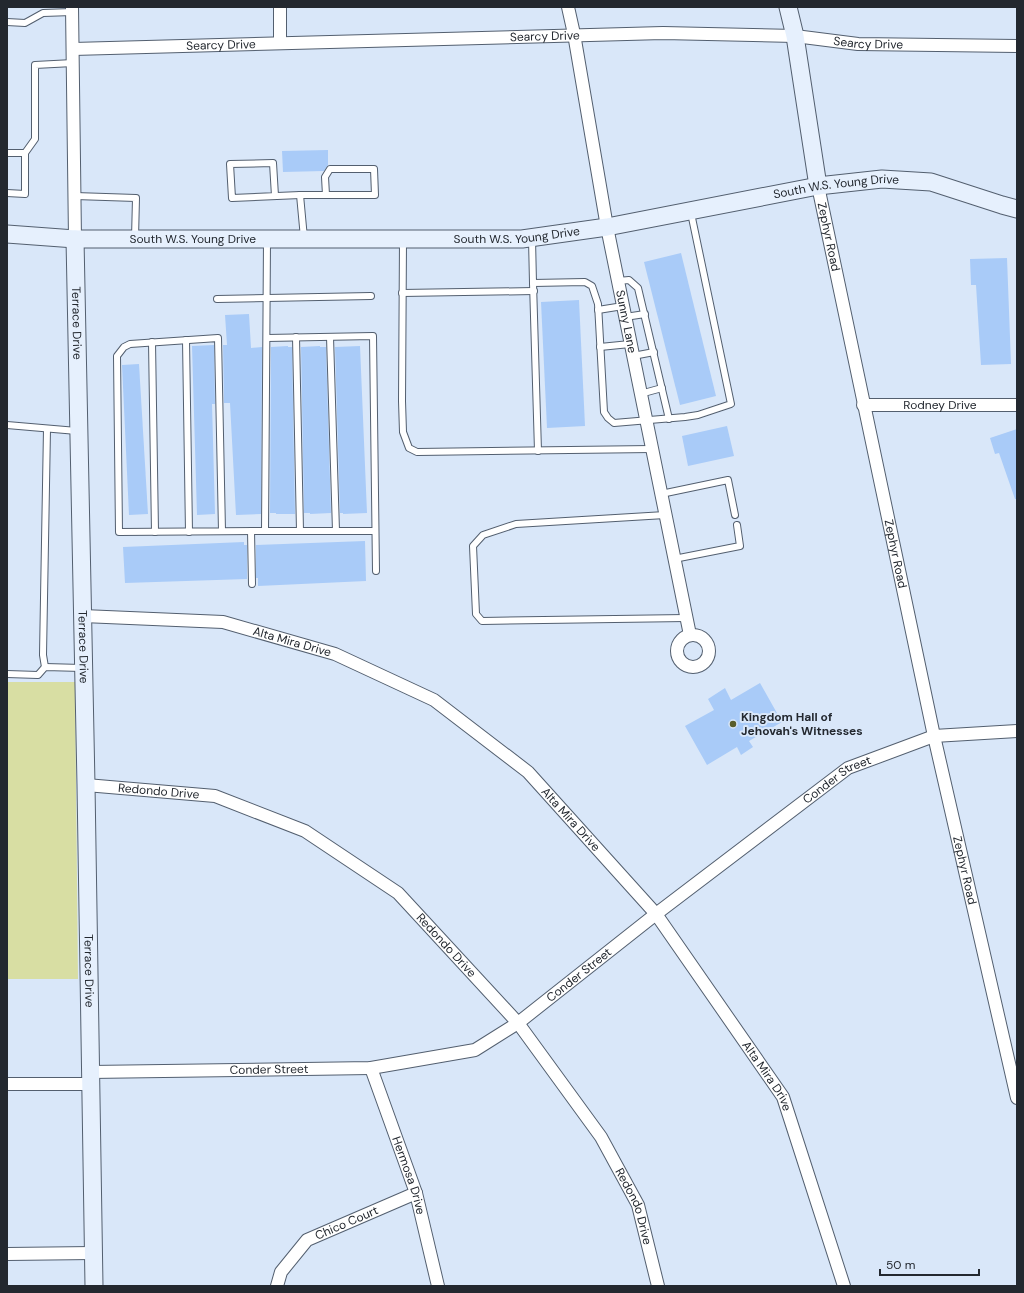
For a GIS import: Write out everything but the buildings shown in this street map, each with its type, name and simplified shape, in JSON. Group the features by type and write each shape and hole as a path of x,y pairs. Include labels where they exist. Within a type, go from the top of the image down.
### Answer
{"street":[{"path":"280,7 280,43"},
{"name":"Sunny Lane","path":"568,7 574,34 606,226 690,635"},
{"name":"Zephyr Road","path":"788,7 795,36 818,186 863,405 934,736 1017,1098"},
{"name":"Terrace Drive","path":"72,9 94,1286"},
{"name":"Searcy Drive","path":"73,49 574,34 663,33 795,36 858,44 1017,46"},
{"name":"South W.S. Young Drive","path":"7,234 76,239 522,239 606,226 818,186 882,179 931,182 1017,209"},
{"name":"Rodney Drive","path":"863,405 1017,405"},
{"name":"Alta Mira Drive","path":"83,616 223,622 335,654 434,700 528,772 656,914 783,1097 844,1286"},
{"name":"Conder Street","path":"7,1084 90,1078 371,1068 475,1050 518,1023 656,914 848,768 934,736 1017,731"},
{"name":"Redondo Drive","path":"86,785 215,796 305,831 398,893 518,1023 601,1137 638,1205 658,1286"},
{"name":"Hermosa Drive","path":"371,1068 416,1193 438,1286"},
{"name":"Chico Court","path":"277,1286 280,1272 307,1240 416,1193"},
{"path":"7,1254 93,1253"}],"lane":[{"path":"7,22 25,23 43,10 72,9"},
{"path":"7,193 25,194 25,153 35,139 34,65 73,63"},
{"path":"7,153 25,153"},
{"path":"275,196 273,163 230,164 232,198 300,195 326,195 375,195 374,169 330,169 325,177 326,195"},
{"path":"300,195 304,239"},
{"path":"75,196 136,198 135,239"},
{"path":"533,283 585,282 592,286 598,304 604,412 614,423 669,419 698,415 730,404 691,210"},
{"path":"532,238 538,451"},
{"path":"265,531 267,239"},
{"path":"403,239 403,432 409,448 417,452 652,449"},
{"path":"618,281 629,280 638,288 669,419"},
{"path":"402,293 534,291"},
{"path":"216,299 371,296"},
{"path":"598,310 645,314"},
{"path":"267,338 373,336 376,571"},
{"path":"296,337 300,531"},
{"path":"330,337 336,531"},
{"path":"222,531 218,338 130,344 124,347 117,356 119,532 375,531"},
{"path":"186,340 189,532"},
{"path":"152,342 155,532"},
{"path":"600,347 630,344"},
{"path":"633,356 654,352"},
{"path":"640,394 662,388"},
{"path":"7,425 79,432"},
{"path":"45,667 43,655 47,429"},
{"path":"661,494 728,480 735,515"},
{"path":"665,514 516,524 483,535 473,546 476,614 482,621 686,618"},
{"path":"674,559 740,546 737,525"},
{"path":"251,531 252,584"},
{"path":"45,667 84,668"},
{"path":"7,674 38,675 45,667"}],"green space":[{"path":"7,682 75,682 78,979 7,979"}],"place":[{"name":"Kingdom Hall of Jehovah's Witnesses","path":"733,724"}]}
